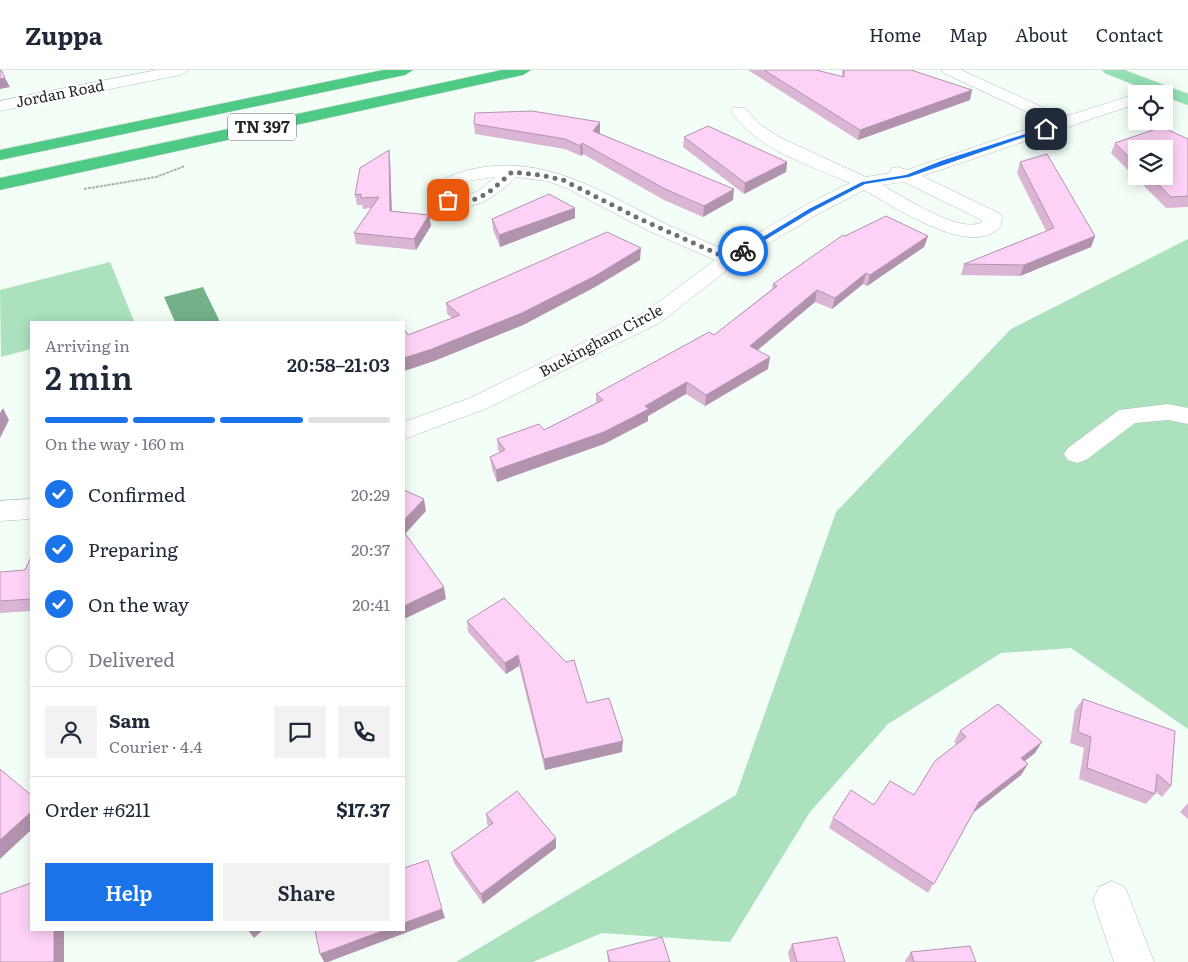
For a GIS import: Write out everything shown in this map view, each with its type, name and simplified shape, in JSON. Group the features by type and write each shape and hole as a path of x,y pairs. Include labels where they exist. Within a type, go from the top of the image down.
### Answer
{"highway":[{"name":"TN 397","path":"0,155 405,70"},
{"name":"TN 397","path":"0,184 523,70"}],"main road":[{"path":"1134,80 1144,85"},
{"path":"1173,96 1188,100"}],"street":[{"name":"Jordan Road","path":"0,106 86,82 180,70"},
{"path":"949,70 1063,123"},
{"path":"1112,78 1134,80"},
{"name":"Buckingham Circle","path":"405,431 487,399 653,317 729,259 811,210 864,183 907,176 943,162 1128,102"},
{"path":"1012,121 1058,105"},
{"path":"740,111 754,129 776,142 864,183 937,222 961,230 979,232 991,225 992,217 978,208 883,165"},
{"name":"Buckingham Circle","path":"864,183 870,173 883,165 906,157"},
{"path":"512,172 541,175 563,180 640,219 729,259"},
{"path":"1077,454 1128,416 1168,412 1188,416"},
{"path":"0,511 30,510"},
{"path":"1112,900 1134,962"}],"shaded area":[{"path":"1188,239 1188,729 1071,648 1001,653 888,724 810,812 730,942 602,933 533,962 456,962 736,795 836,512 1011,329"},
{"path":"110,262 134,321 30,321 30,349 1,357 0,290"},
{"path":"203,287 220,321 175,321 164,297"}],"building":[{"path":"1,70 5,78 0,79"},
{"path":"764,70 816,70 844,77 844,70 911,70 972,90 860,130"},
{"path":"532,111 600,122 593,131 734,189 704,206 665,189 582,143 580,146 565,139 474,124 475,113"},
{"path":"708,126 787,162 745,183 684,137"},
{"path":"1153,130 1168,130 1188,139 1188,196 1171,197 1159,185 1173,185 1173,140 1128,140 1128,156 1115,143"},
{"path":"389,150 390,211 429,215 414,239 354,233 379,197 361,198 361,194 355,195 360,168"},
{"path":"1047,154 1095,236 1024,265 964,264 1054,228 1020,162"},
{"path":"549,194 575,208 499,235 492,219"},
{"path":"886,216 928,236 870,275 866,273 835,298 817,290 750,346 770,357 706,395 687,382 645,406 649,409 604,432 496,470 490,457 505,450 497,439 539,424 544,430 603,400 596,394 709,332 714,335 777,286 773,284 843,235 845,236"},
{"path":"607,232 641,248 595,276 522,313 432,349 405,358 405,330 408,335 460,315 446,303"},
{"path":"405,490 424,499 405,519"},
{"path":"405,533 444,587 405,606"},
{"path":"30,559 30,599 0,601 0,572 25,570"},
{"path":"504,598 566,662 574,660 587,703 609,698 623,741 544,759 518,655 505,663 467,621"},
{"path":"1083,699 1175,731 1171,786 1157,774 1155,794 1087,768 1091,737 1078,732"},
{"path":"998,704 1042,742 1021,758 1028,764 979,802 934,884 833,818 851,790 874,805 890,781 914,795 935,761 966,737 960,731"},
{"path":"0,769 30,794 30,813 0,840"},
{"path":"517,791 556,838 481,894 451,853 493,823 486,814"},
{"path":"428,860 442,909 405,923 405,868"},
{"path":"30,883 30,931 54,931 54,962 0,962 0,894"},
{"path":"315,931 382,931 320,954"},
{"path":"662,937 670,962 610,962 607,951"},
{"path":"837,937 845,962 797,962 792,944"},
{"path":"970,946 976,962 914,962 911,952"}],"way so far":[{"path":"448,200 464,203 478,200 512,172 541,175 563,180 582,188 640,219 729,259 743,251"}],"route":[{"path":"743,251 811,210 864,183 907,176 943,162 1046,129"}]}
